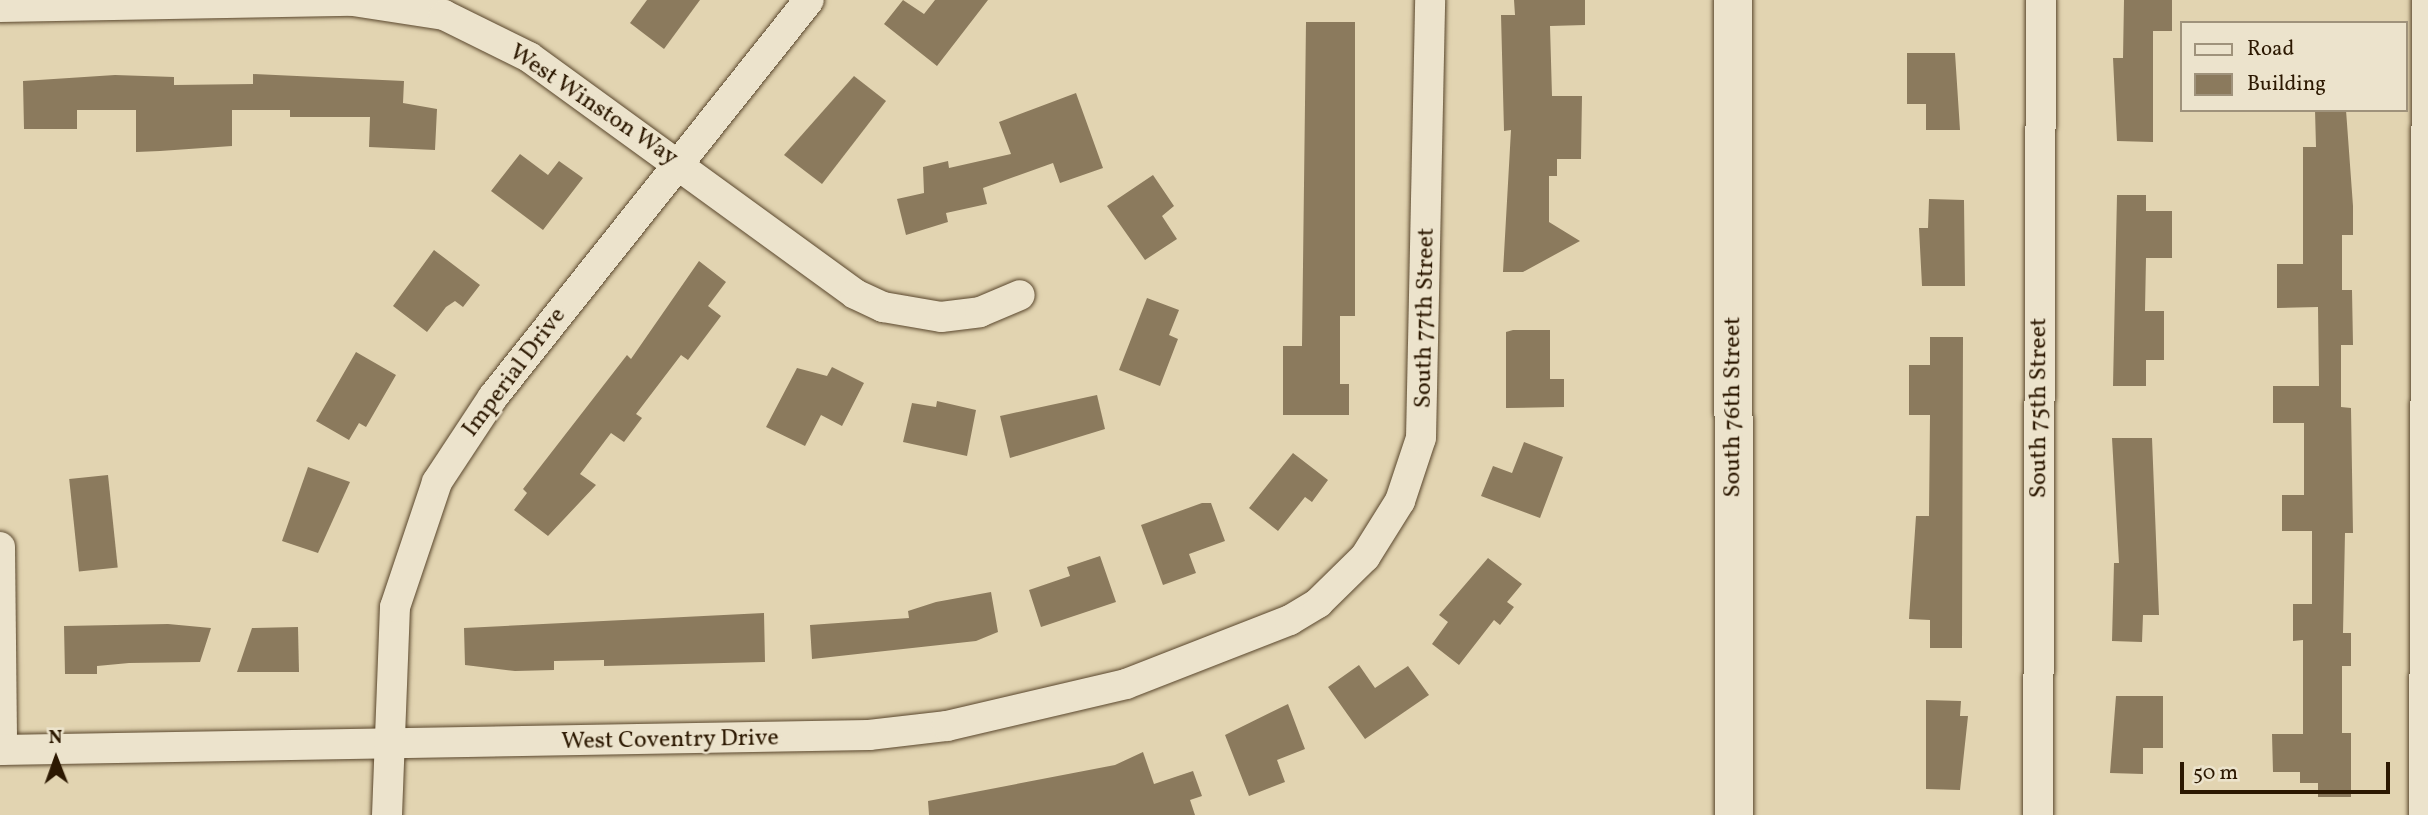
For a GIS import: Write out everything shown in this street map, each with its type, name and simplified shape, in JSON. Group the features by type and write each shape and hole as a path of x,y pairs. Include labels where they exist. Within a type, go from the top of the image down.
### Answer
{"main road":[{"name":"South 76th Street","path":"1733,0 1734,815"}],"street":[{"name":"Imperial Drive","path":"387,815 386,746 396,607 437,481 493,397 809,0"},
{"name":"South 77th Street","path":"1318,603 1384,529 1421,438 1430,0"},
{"name":"South 75th Street","path":"2038,815 2041,0"},
{"path":"2424,815 2427,0"},
{"name":"West Winston Way","path":"0,7 354,1 444,15 529,57 855,294 883,307 941,317 980,312 1020,295"},
{"path":"0,547 1,750"},
{"name":"West Coventry Drive","path":"1,750 782,740 947,726 1126,684 1223,650 1318,603"}],"building":[{"path":"647,0 700,0 664,49 630,23"},
{"path":"903,0 924,14 935,0 988,0 937,66 884,24"},
{"path":"1514,0 1585,0 1585,25 1550,26 1552,96 1582,96 1581,159 1557,159 1557,176 1549,176 1549,222 1580,241 1523,272 1503,272 1511,130 1504,131 1501,15 1515,15"},
{"path":"2124,0 2172,0 2172,31 2153,31 2153,142 2117,141 2113,58 2123,58"},
{"path":"1306,22 1355,22 1355,316 1340,316 1340,384 1349,384 1349,415 1283,415 1283,346 1302,346"},
{"path":"1907,53 1955,53 1960,130 1926,130 1926,104 1907,104"},
{"path":"253,74 404,81 403,103 437,109 435,150 369,147 370,117 290,117 290,110 232,110 232,146 136,152 136,110 77,110 77,129 24,129 23,81 115,75 174,77 174,85 253,84"},
{"path":"854,76 886,101 822,184 784,155"},
{"path":"1076,93 1103,168 1060,183 1053,163 983,188 987,204 946,213 948,222 906,235 897,199 924,193 923,167 948,161 949,168 1011,154 999,122"},
{"path":"2315,112 2346,112 2353,235 2342,235 2342,290 2352,290 2353,345 2341,345 2341,407 2351,408 2353,533 2345,533 2343,633 2351,633 2351,666 2342,666 2342,733 2351,733 2351,797 2318,797 2318,783 2300,783 2300,772 2273,772 2272,734 2303,734 2303,640 2293,641 2293,604 2312,604 2312,531 2282,531 2282,495 2304,495 2304,423 2273,423 2273,386 2319,386 2318,307 2277,308 2277,264 2303,264 2303,147 2316,147"},
{"path":"520,154 548,175 559,161 583,178 543,230 491,191"},
{"path":"1153,175 1174,206 1162,216 1177,239 1145,260 1107,206"},
{"path":"2117,195 2146,195 2146,211 2172,211 2172,258 2146,258 2145,311 2164,311 2164,360 2146,360 2146,386 2113,386"},
{"path":"1929,199 1964,200 1965,286 1922,286 1919,228 1928,228"},
{"path":"434,250 480,285 463,307 455,301 446,307 427,332 393,306"},
{"path":"699,261 726,282 708,306 721,316 688,360 681,355 636,414 642,418 624,442 611,433 580,474 596,485 548,536 514,510 527,493 523,489 627,355 631,359"},
{"path":"1147,298 1179,310 1169,335 1178,339 1160,386 1119,370"},
{"path":"1550,330 1550,379 1564,379 1564,407 1506,408 1506,332"},
{"path":"1930,337 1963,337 1962,648 1930,648 1930,620 1909,619 1916,516 1929,516 1930,415 1909,415 1909,365 1930,365"},
{"path":"356,352 396,375 366,427 359,423 349,440 316,421"},
{"path":"832,367 864,383 842,426 821,415 805,446 766,427 797,368 827,376"},
{"path":"1097,395 1105,429 1010,458 1000,416"},
{"path":"937,401 976,410 967,456 903,442 912,403 936,407"},
{"path":"2112,438 2152,438 2159,615 2143,615 2142,642 2112,641 2114,563 2119,563"},
{"path":"1524,442 1563,457 1540,518 1481,496 1493,466 1512,473"},
{"path":"1293,453 1328,480 1312,502 1305,497 1278,531 1249,508"},
{"path":"308,467 350,482 318,553 282,541"},
{"path":"108,475 118,567 79,572 69,479"},
{"path":"1202,503 1211,503 1225,541 1189,554 1196,573 1163,585 1141,525"},
{"path":"1100,556 1116,602 1041,627 1029,590 1070,576 1067,567"},
{"path":"1488,558 1522,584 1507,602 1514,607 1500,625 1494,620 1459,665 1432,644 1448,622 1439,615"},
{"path":"991,592 998,632 976,641 812,659 810,625 909,618 908,611 936,602"},
{"path":"764,613 765,662 604,666 604,660 554,661 554,670 515,671 465,665 464,628"},
{"path":"168,624 211,628 200,662 129,663 97,666 97,674 65,674 64,626"},
{"path":"298,627 299,672 237,672 252,628"},
{"path":"1359,665 1375,688 1408,666 1429,695 1365,739 1328,687"},
{"path":"2116,696 2163,696 2163,748 2143,748 2143,774 2110,773"},
{"path":"1926,700 1961,701 1960,716 1968,716 1960,790 1926,789"},
{"path":"1288,704 1305,749 1277,760 1285,782 1249,796 1225,735"},
{"path":"1143,752 1154,784 1193,771 1202,796 1190,800 1195,815 929,815 928,801 1115,765"}]}
